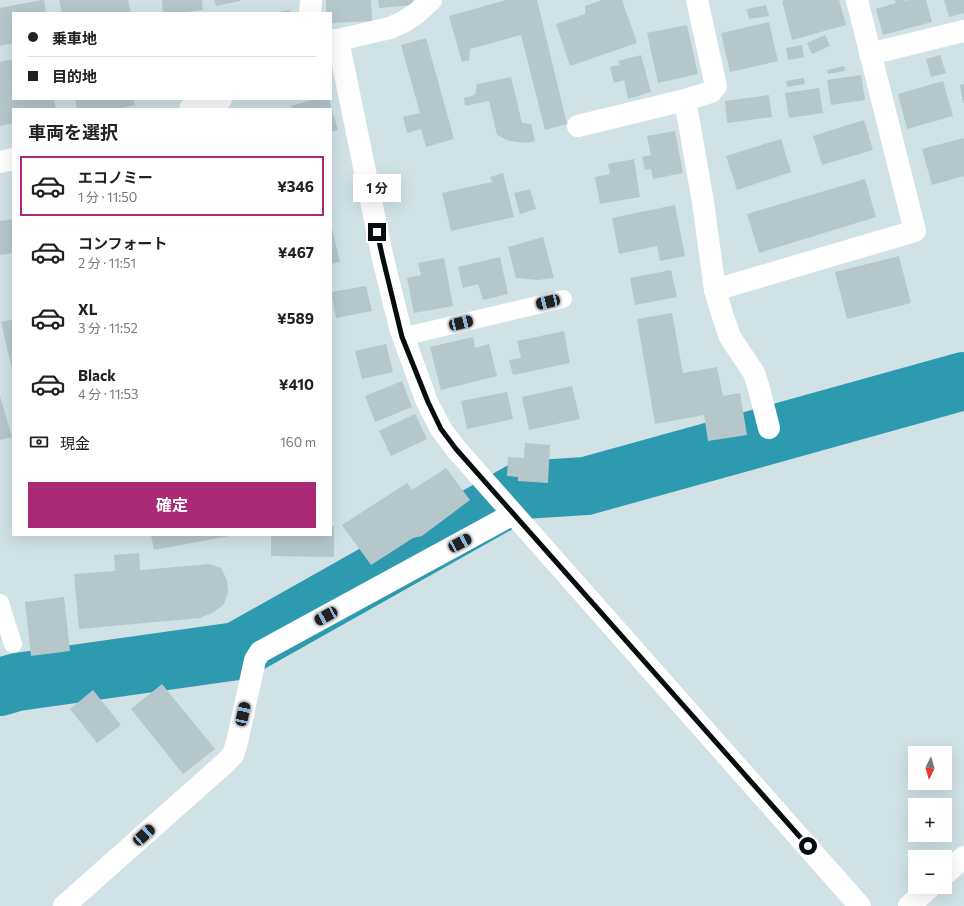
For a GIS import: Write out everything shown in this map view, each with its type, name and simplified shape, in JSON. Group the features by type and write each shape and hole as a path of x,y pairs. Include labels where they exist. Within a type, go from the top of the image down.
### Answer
{"street":[{"path":"310,12 311,0"},
{"path":"431,0 403,22 390,28 334,40 402,337 428,402 441,429 456,449 860,906"},
{"path":"578,126 685,100 711,92 716,86 698,0"},
{"path":"716,290 915,231 870,54 858,0"},
{"path":"870,54 964,31"},
{"path":"193,108 218,100"},
{"path":"685,100 703,202 716,290 730,337 754,373 768,428"},
{"path":"0,162 12,159"},
{"path":"64,906 225,763 233,754 255,660 260,652 513,514"},
{"path":"952,868 964,857"},
{"path":"909,906 922,894"}],"lane":[{"path":"402,337 563,299"},
{"path":"0,603 13,644"}],"building":[{"path":"44,0 46,12 12,12 12,43 0,46 0,8"},
{"path":"59,0 128,0 131,12 62,12"},
{"path":"162,0 202,0 203,10 163,12"},
{"path":"214,0 240,0 240,1 216,6"},
{"path":"326,0 371,0 372,21 332,23 332,12 326,12"},
{"path":"378,0 413,0 414,5 379,8"},
{"path":"506,0 537,0 567,124 545,130 521,35 470,49 469,60 462,62 449,16"},
{"path":"602,0 622,0 637,43 570,66 556,24 585,14 585,6"},
{"path":"839,0 846,25 792,40 782,1"},
{"path":"895,0 926,0 932,22 883,35 876,9 896,3"},
{"path":"944,0 964,0 964,13 949,17"},
{"path":"766,5 769,16 749,19 747,9"},
{"path":"290,10 291,12 279,12"},
{"path":"769,22 778,61 730,72 721,33"},
{"path":"687,25 698,74 658,83 647,33"},
{"path":"825,35 830,46 812,54 807,43"},
{"path":"426,38 454,139 426,147 421,129 407,133 403,117 420,113 401,45"},
{"path":"802,45 804,57 788,60 786,48"},
{"path":"641,55 651,92 628,99 624,80 614,83 610,67 620,65 618,61"},
{"path":"940,55 946,73 931,77 926,59"},
{"path":"12,59 12,100 54,100 56,108 12,108 12,123 0,126 0,62"},
{"path":"844,66 845,71 828,74 827,70"},
{"path":"861,75 865,100 831,105 827,80"},
{"path":"511,77 522,123 531,124 535,141 526,143 509,141 497,135 489,101 465,106 464,98 475,95 477,84"},
{"path":"804,78 805,84 787,87 786,81"},
{"path":"943,81 953,116 907,129 898,94"},
{"path":"964,84 964,103 963,103 960,85"},
{"path":"819,88 823,113 789,118 785,93"},
{"path":"769,95 772,117 727,123 725,101"},
{"path":"75,100 133,100 135,105 122,108 77,108"},
{"path":"312,100 329,100 332,108 292,108 291,106"},
{"path":"332,109 338,130 332,132"},
{"path":"864,120 873,150 822,165 813,136"},
{"path":"675,131 683,173 653,179 651,169 645,170 642,157 651,155 647,136"},
{"path":"964,138 964,176 932,185 922,149"},
{"path":"781,139 791,172 737,190 726,156"},
{"path":"634,159 640,197 600,204 595,177 610,174 608,164"},
{"path":"503,173 514,217 451,231 442,193 492,182 490,177"},
{"path":"865,179 876,217 759,253 747,214"},
{"path":"530,189 536,209 520,214 514,193"},
{"path":"675,205 685,256 660,261 657,246 619,254 612,218"},
{"path":"12,219 12,253 0,255 0,221"},
{"path":"332,228 340,262 332,264"},
{"path":"543,237 554,278 538,280 516,278 508,247"},
{"path":"899,256 911,303 847,319 835,272"},
{"path":"500,257 508,294 483,300 478,284 463,288 458,267"},
{"path":"444,258 453,306 414,313 407,278 421,275 418,263"},
{"path":"671,270 677,297 635,305 630,278"},
{"path":"366,286 372,311 336,318 332,292"},
{"path":"672,313 683,373 717,367 723,396 740,393 747,435 708,441 704,415 655,424 637,319"},
{"path":"12,319 12,369 1,322"},
{"path":"564,331 570,363 513,375 509,360 521,358 517,341"},
{"path":"473,337 475,348 489,344 497,376 441,390 430,347"},
{"path":"386,344 393,372 362,379 355,351"},
{"path":"402,381 412,407 375,422 365,396"},
{"path":"572,386 580,419 529,430 522,397"},
{"path":"507,392 513,419 467,429 461,401"},
{"path":"0,396 12,437 0,440"},
{"path":"415,414 427,439 391,456 379,431"},
{"path":"525,443 550,445 548,483 518,481 518,477 507,476 508,457 524,458"},
{"path":"446,468 470,500 422,536 413,538 371,565 342,525 407,483 412,490"},
{"path":"332,526 334,526 334,557 271,556 271,536 332,536"},
{"path":"151,536 230,536 154,550"},
{"path":"139,553 140,570 210,564 221,568 227,580 228,592 224,604 214,612 200,618 79,629 74,574 115,571 114,555"},
{"path":"64,597 70,651 31,656 25,602"},
{"path":"162,684 215,749 183,774 131,709"},
{"path":"93,690 121,725 97,743 70,709"}],"waterway":[{"path":"0,687 17,682 237,651 523,490 586,486 964,381"}],"route":[{"path":"377,232 402,337 428,402 441,429 456,449 808,846"}]}
